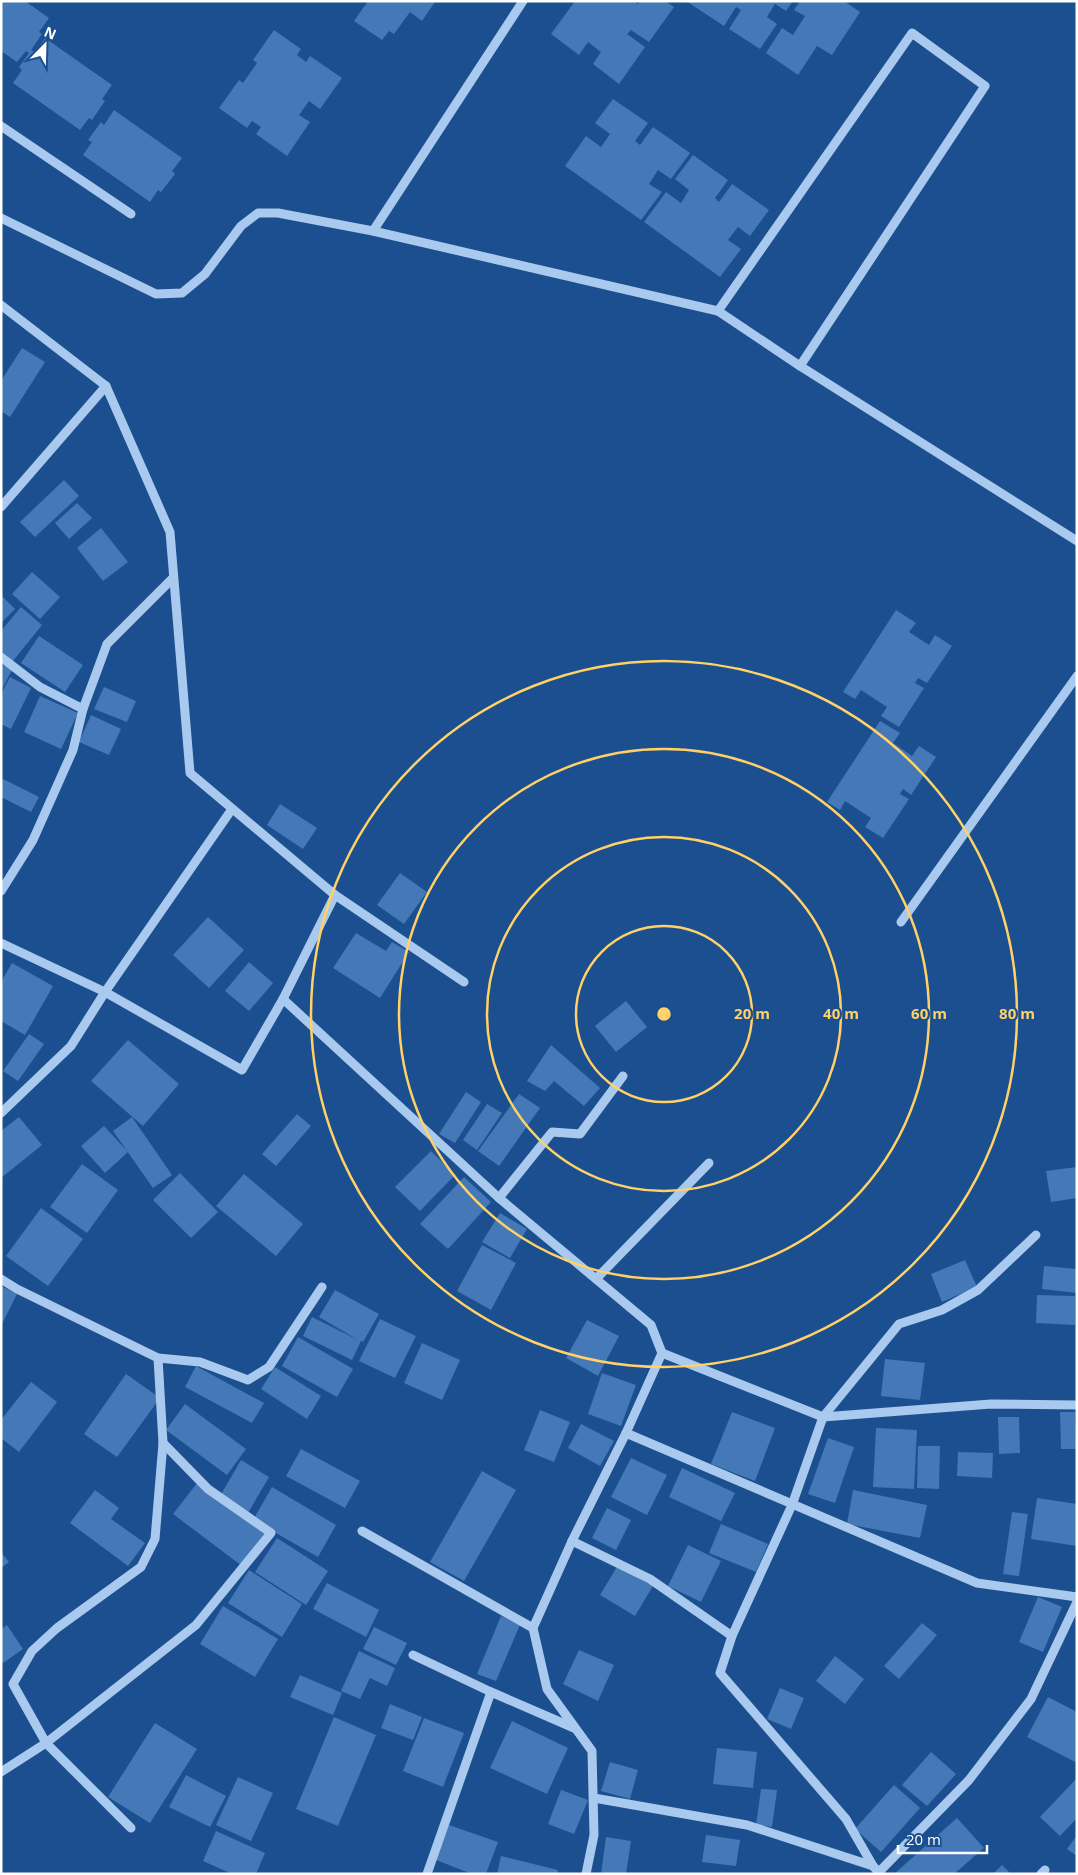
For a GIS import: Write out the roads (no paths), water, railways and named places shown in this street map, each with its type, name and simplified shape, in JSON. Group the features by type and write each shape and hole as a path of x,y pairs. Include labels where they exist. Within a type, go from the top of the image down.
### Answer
{"street":[{"path":"373,231 523,1"},
{"path":"718,311 912,33 985,86 800,366"},
{"path":"1,126 131,214"},
{"path":"1,218 156,294 182,293 205,274 241,226 258,213 278,213 373,231 718,311 800,366 1077,541"},
{"path":"1,305 106,386 170,532 190,773 336,895 464,982"},
{"path":"1,507 106,386"},
{"path":"1,891 33,840 73,750 83,709 107,644 173,578"},
{"path":"1,657 40,687 83,709"},
{"path":"901,922 1077,676"},
{"path":"1,1113 71,1046 105,992 232,809"},
{"path":"1,943 105,992 242,1070 283,999 336,895"},
{"path":"283,999 499,1198 651,1325 662,1354 626,1433 572,1541 533,1628 547,1689 592,1751 594,1835 586,1874"},
{"path":"499,1198 552,1132 580,1134 624,1076"},
{"path":"596,1278 709,1163"},
{"path":"878,1871 846,1819 720,1673 732,1636 792,1505 823,1417 899,1324 942,1310 978,1290 1036,1235"},
{"path":"1,1279 17,1289 158,1358 200,1362 248,1380 269,1367 322,1287"},
{"path":"662,1354 823,1417 991,1404 1077,1405"},
{"path":"131,1828 46,1743 13,1684 32,1651 56,1628 141,1566 155,1539 163,1443 158,1358"},
{"path":"626,1433 977,1583 1077,1597"},
{"path":"1,1772 46,1743 196,1625 272,1533 208,1489 163,1443"},
{"path":"362,1531 533,1628"},
{"path":"572,1541 650,1579 732,1636"},
{"path":"878,1871 969,1780 1031,1698 1077,1602"},
{"path":"413,1654 491,1692 574,1728"},
{"path":"426,1874 491,1692"},
{"path":"594,1798 747,1825 878,1871"}]}
